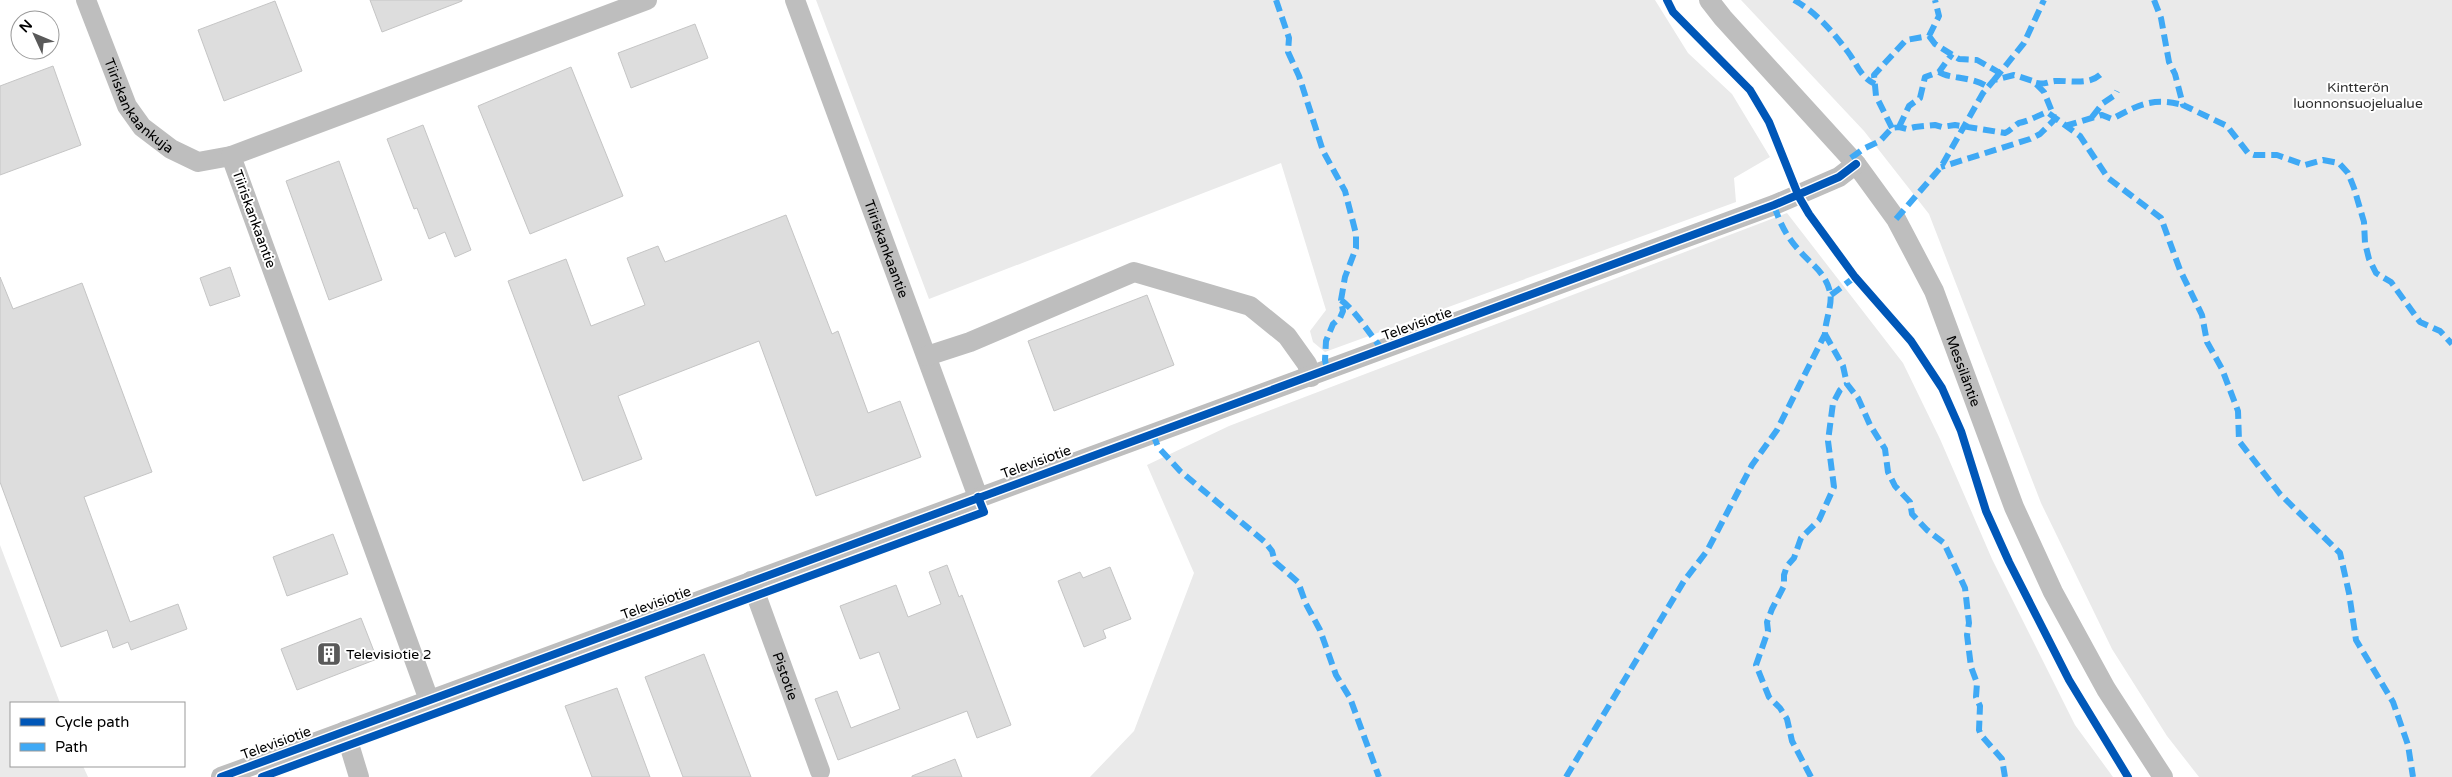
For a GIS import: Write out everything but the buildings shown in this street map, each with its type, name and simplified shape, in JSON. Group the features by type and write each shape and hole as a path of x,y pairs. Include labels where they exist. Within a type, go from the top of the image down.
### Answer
{"street":[{"name":"Tiiriskankaankuja","path":"86,0 127,106 142,127 170,149 198,162 231,156"},
{"name":"Tiiriskankaantie","path":"429,700 231,156 647,0"},
{"name":"Tiiriskankaantie","path":"795,0 928,356 978,497"},
{"name":"Messiläntie","path":"1709,0 1856,164 1896,219 1934,291 2014,507 2053,592 2106,689 2144,751 2163,777"},
{"name":"Televisiotie","path":"221,777 1774,205 1839,177 1856,164"},
{"path":"928,356 970,342 1134,272 1250,306 1287,336 1306,364 1311,377"},
{"name":"Pistotie","path":"751,581 820,771"},
{"path":"345,731 359,777"}],"green space":[{"path":"816,0 1655,0 1688,53 1732,94 1770,157 1734,178 1736,202 1325,352 1313,342 1310,331 1326,310 1281,163 929,299"},
{"name":"Kintterön luonnonsuojelualue","path":"1741,0 2452,0 2452,777 2199,777 2167,736 2112,649 2041,503 1929,214 1864,131"},
{"path":"1787,213 1903,363 1940,439 1992,559 2075,725 2113,777 1090,777 1134,731 1194,573 1147,465 1229,426"},
{"path":"0,545 60,702 10,702 10,767 83,767 88,777 0,777"}],"marked path":[{"path":"1276,0 1289,38 1288,52 1299,76 1323,151 1345,191 1356,234 1356,248 1345,277 1341,300 1343,311 1340,318 1333,324 1326,341 1325,360 1327,370"},
{"path":"1794,0 1824,23 1848,52 1862,74 1875,84"},
{"path":"1929,36 1939,16 1935,0"},
{"path":"1994,80 2024,43 2044,0"},
{"path":"2154,0 2161,18 2169,62 2175,74 2183,105 2227,126 2248,153 2254,155 2277,155 2305,165 2323,160 2339,163 2348,173 2354,188 2364,222 2365,243 2369,259 2376,273 2391,282 2420,322 2440,331 2452,344"},
{"path":"1929,36 1935,44 1959,59 1977,60 2000,73"},
{"path":"1892,128 1876,96 1874,75 1906,40 1929,36"},
{"path":"1899,127 1909,106 1920,98 1925,77 1939,72 1952,54"},
{"path":"1939,72 1982,83 1988,87"},
{"path":"2036,83 2043,84 2055,81 2079,82 2091,80 2101,74"},
{"path":"1896,219 1941,167 1983,93 1994,80 2014,75 2033,81 2044,92 2055,119 2040,134 2030,139 1941,167"},
{"path":"2092,117 2103,103 2115,95 2117,91"},
{"path":"2065,126 2102,115 2112,119 2138,106 2154,102 2183,105"},
{"path":"1851,158 1863,149 1880,141 1892,128 1907,129 1935,125 1942,127 1955,125 2005,133 2019,123 2047,112 2080,136 2108,178 2161,218 2180,270 2202,315 2207,342 2222,369 2238,411 2239,441 2280,494 2340,553 2349,593 2356,640 2393,702 2408,745 2413,777"},
{"path":"1566,777 1684,581 1707,551 1752,465 1777,430 1825,334 1831,297 1828,285 1821,273 1786,234 1774,205"},
{"path":"1831,295 1855,277"},
{"path":"1341,300 1358,317 1383,350"},
{"path":"1825,334 1843,366 1847,384 1858,398 1870,425 1885,449 1888,472 1895,486 1910,502 1912,514 1927,530 1944,543 1965,588 1969,623 1967,635 1971,667 1977,683 1976,697 1980,706 1979,730 1981,735 2002,759 2005,777"},
{"path":"1811,777 1792,741 1787,719 1780,708 1769,697 1756,665 1768,631 1767,622 1784,586 1784,575 1787,566 1794,558 1801,538 1819,520 1834,487 1828,441 1833,403 1840,390 1847,384"},
{"path":"1153,434 1158,447 1180,471 1265,542 1272,551 1275,562 1298,582 1306,604 1320,630 1336,675 1350,698 1379,777"}],"cycle path":[{"path":"1667,0 1673,12 1750,90 1769,122 1799,197 1809,214 1855,277 1911,341 1942,388 1961,431 1986,511 2009,562 2069,680 2128,777"},
{"path":"221,777 1774,205 1839,177 1856,164"},
{"path":"262,777 984,512 978,497"}],"place":[{"name":"Televisiotie 2","path":"329,654"}]}
